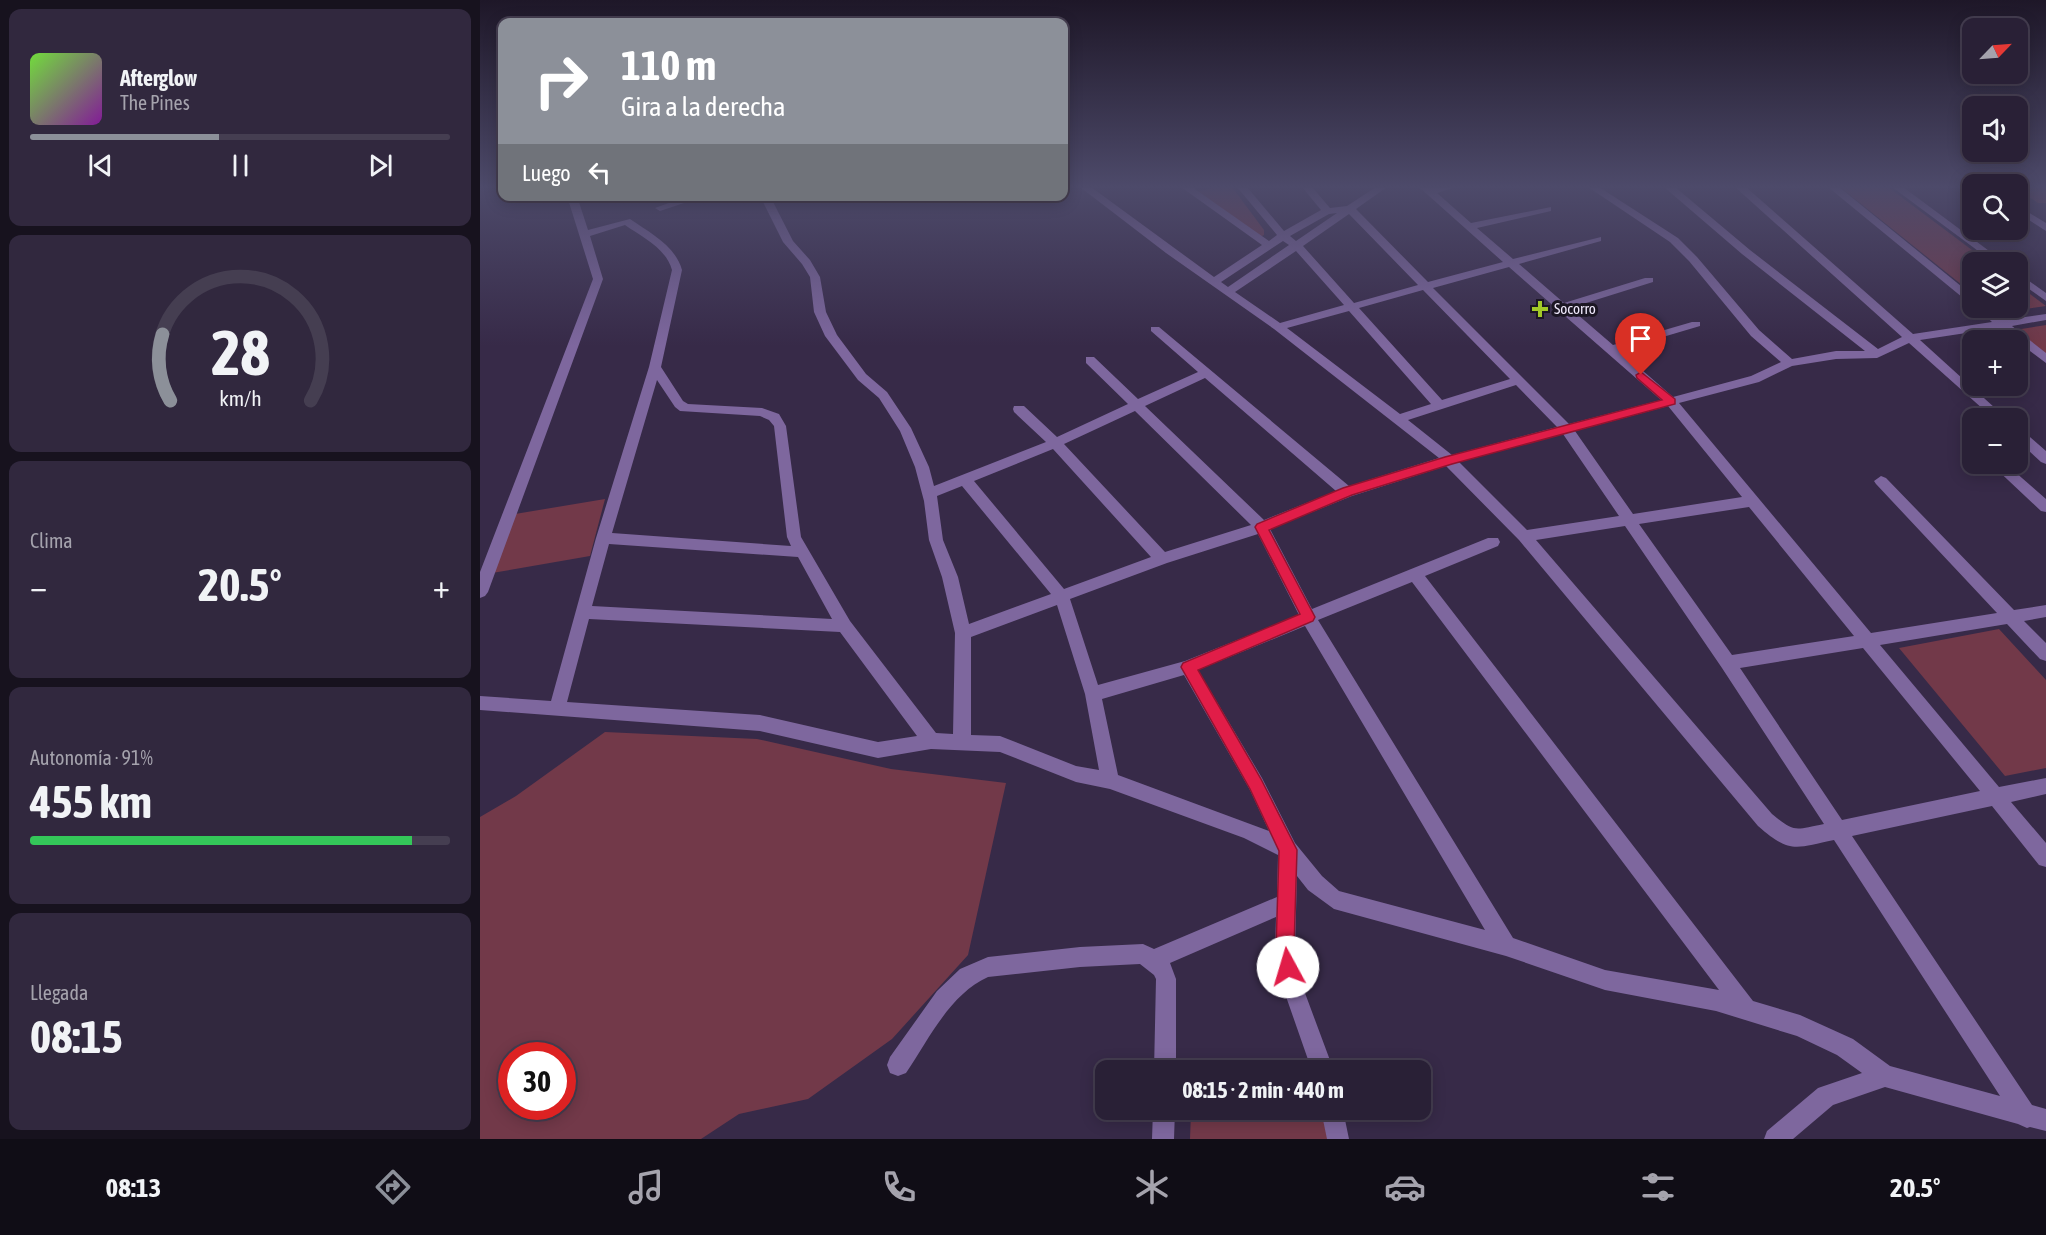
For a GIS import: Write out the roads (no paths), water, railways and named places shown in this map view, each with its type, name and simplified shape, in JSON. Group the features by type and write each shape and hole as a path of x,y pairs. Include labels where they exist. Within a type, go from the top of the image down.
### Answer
{"street":[{"path":"480,592 598,279 587,240"},
{"path":"557,708 603,538 655,367 677,270 677,263 669,253 652,240"},
{"path":"787,240 806,262 815,277 820,312 831,336 856,371 884,395 916,451 929,494 936,540 950,577 963,633 962,741"},
{"path":"1156,240 1278,327 1449,460 1524,536 1774,829 1784,836 1795,838 2046,786"},
{"path":"1262,240 1270,246"},
{"path":"1215,281 1278,240"},
{"path":"1289,240 1297,246 1440,406"},
{"path":"1228,292 1305,240"},
{"path":"1381,240 1567,430 1728,663 2036,1119"},
{"path":"1487,240 1671,402 2046,858"},
{"path":"1278,327 1593,240"},
{"path":"1674,240 1694,259 1755,333 1789,363"},
{"path":"1732,240 1877,354"},
{"path":"1800,240 1989,408"},
{"path":"1898,240 1962,292"},
{"path":"1969,240 1985,252"},
{"path":"1563,307 1648,280"},
{"path":"2028,284 2046,298"},
{"path":"963,633 1162,559 1262,527 1347,492 1449,460 1755,379 1789,363 1836,355 1877,354 1910,338 2046,316"},
{"path":"1995,318 2046,359"},
{"path":"1611,349 1696,324"},
{"path":"1155,329 1347,492"},
{"path":"1090,360 1262,527 1308,617 1506,946"},
{"path":"655,367 685,408 762,412 774,417 780,426 794,537 844,626 930,741"},
{"path":"929,494 966,481 1055,443 1206,373"},
{"path":"1398,419 1519,380"},
{"path":"1019,409 1055,443 1162,559"},
{"path":"2028,443 2046,459"},
{"path":"2009,474 2046,507"},
{"path":"966,481 1062,597 1093,694 1110,781"},
{"path":"1881,481 2046,654"},
{"path":"1524,536 1752,501"},
{"path":"603,538 802,552"},
{"path":"1093,694 1188,667 1493,542"},
{"path":"1414,573 1746,1009"},
{"path":"1728,663 2046,611"},
{"path":"583,612 844,626"},
{"path":"1188,667 1256,784 1288,850 1315,882 1334,899 1506,946 1605,980 1716,1000 1746,1009 1800,1026 1836,1043 1885,1076 2036,1119"},
{"path":"480,703 760,723 878,750 930,741 1000,744 1076,774 1110,781 1214,817 1288,850"},
{"path":"1288,850 1285,949 1292,985 1319,1060"},
{"path":"1153,960 1286,903"},
{"path":"898,1065 944,998 967,976 988,967 1080,957 1143,954 1162,968 1166,979 1165,1060"},
{"path":"1775,1139 1826,1096 1885,1076"},
{"path":"1163,1139 1164,1120"},
{"path":"1334,1120 1338,1139"}],"place":[{"name":"Socorro","path":"1540,309"}]}
